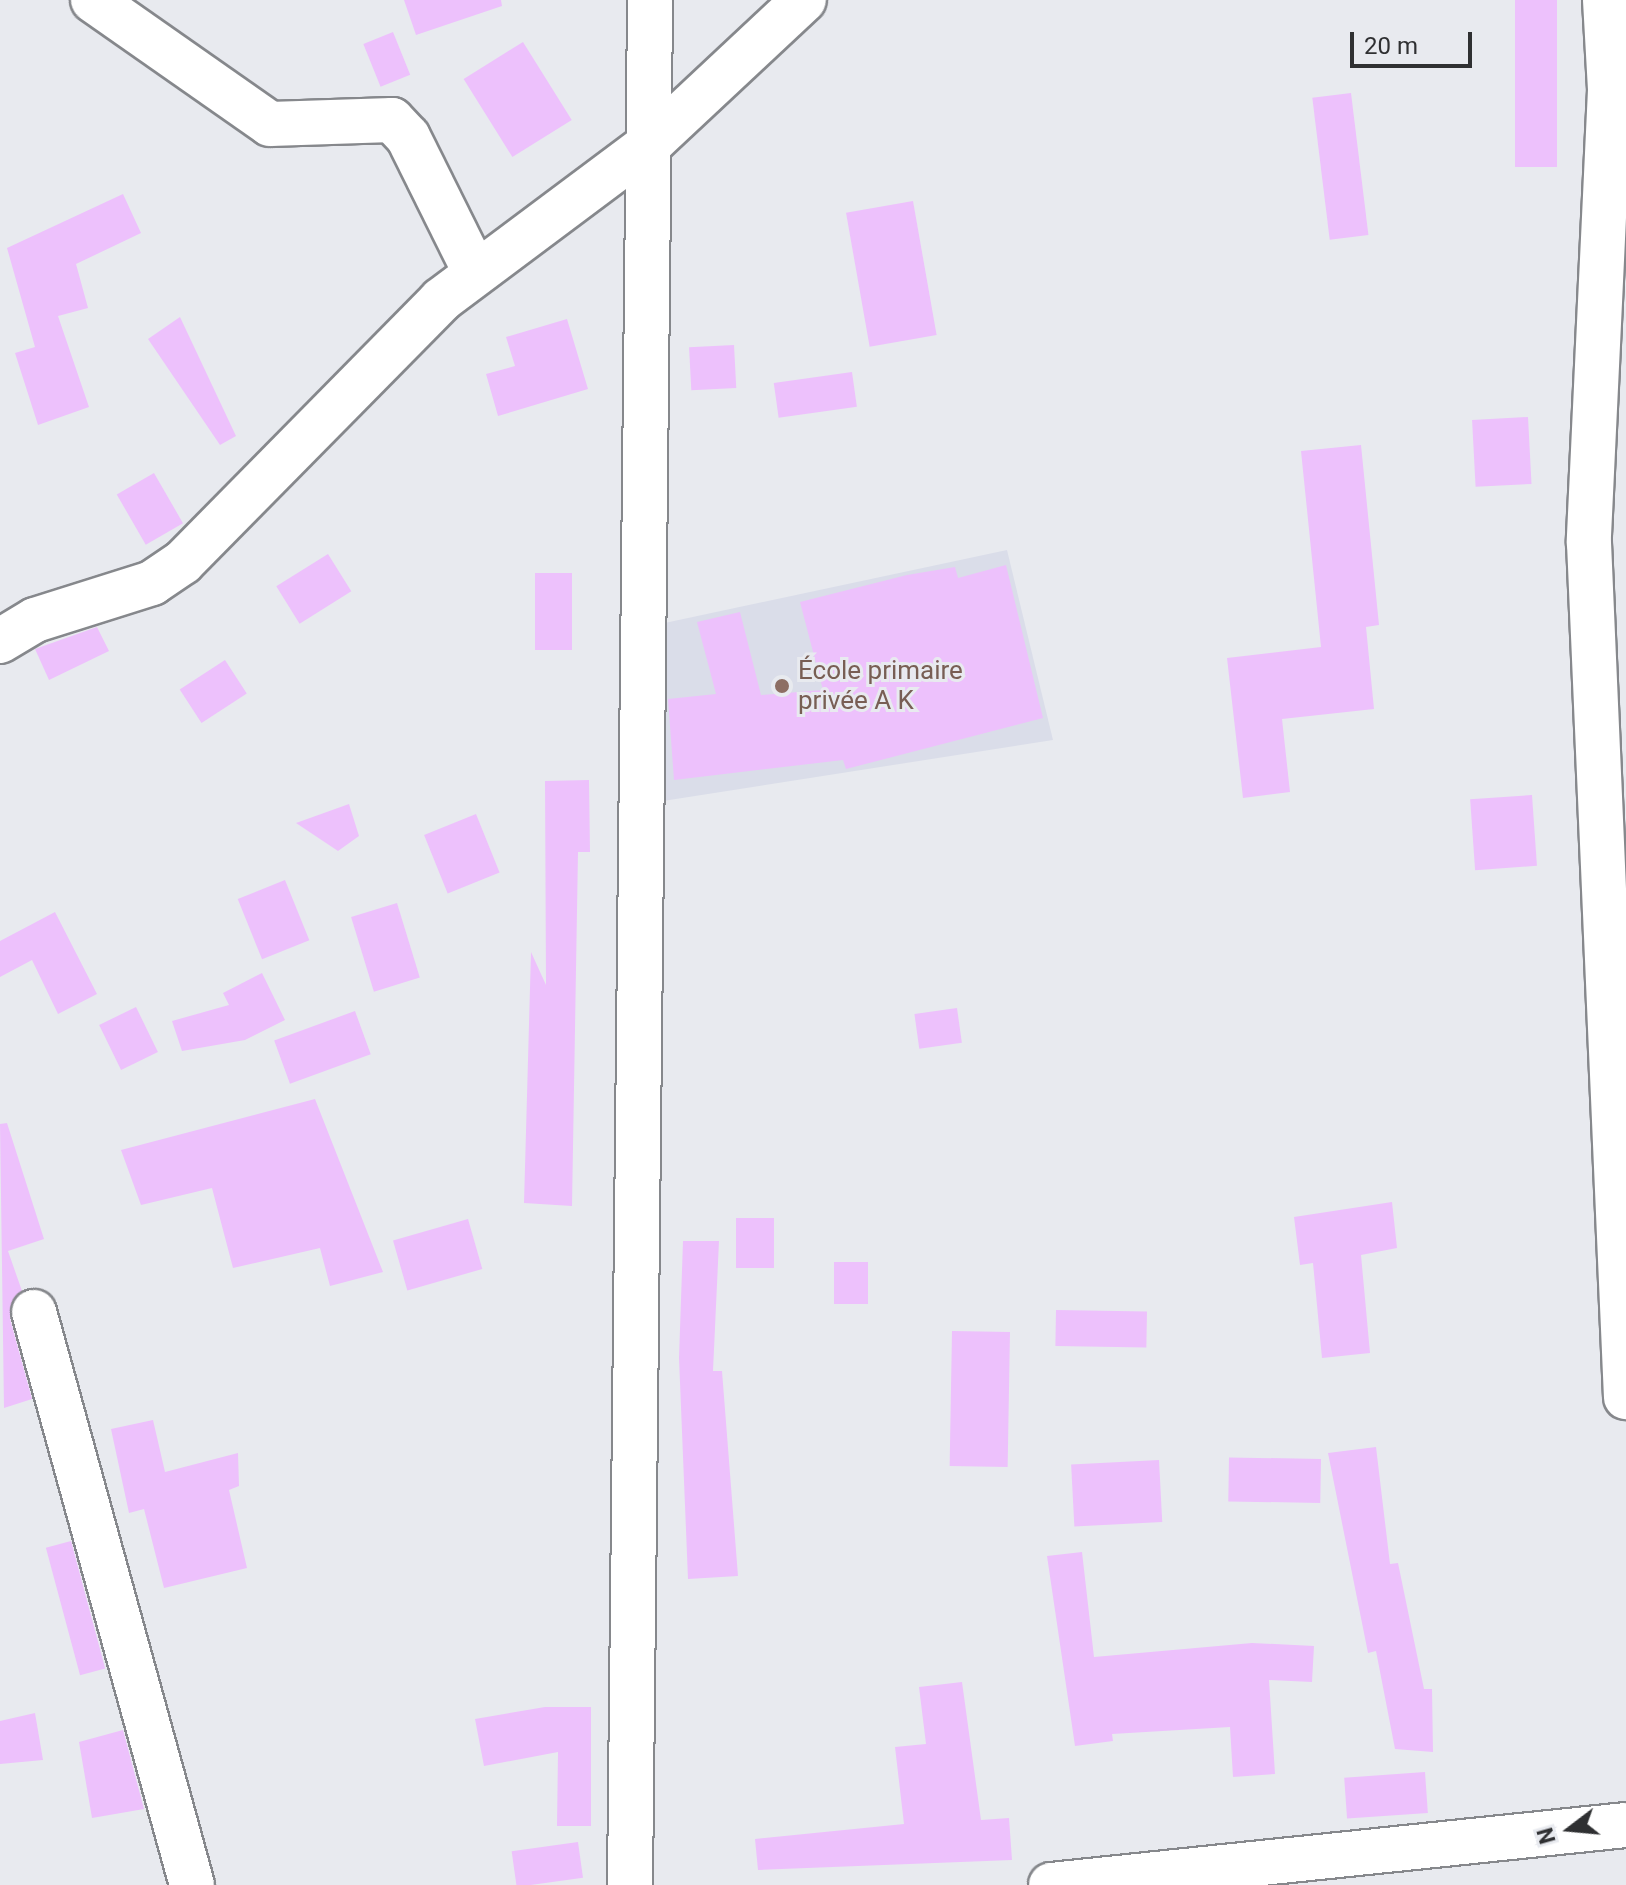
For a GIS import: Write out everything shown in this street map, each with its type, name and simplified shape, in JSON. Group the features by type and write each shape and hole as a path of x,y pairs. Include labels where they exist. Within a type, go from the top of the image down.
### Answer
{"street":[{"path":"93,0 270,124 392,120 408,137 475,272"},
{"path":"630,1885 652,142 650,0"},
{"path":"0,641 35,620 152,583 183,562 475,272 652,142 804,0"},
{"path":"1605,0 1618,89 1608,538 1626,1397"},
{"path":"34,1312 192,1885"},
{"path":"1051,1885 1626,1825"}],"shaded area":[{"name":"École primaire privée A K","path":"1007,550 1053,740 663,801 660,624"}],"building":[{"path":"404,0 501,0 502,6 416,35"},
{"path":"1515,0 1557,0 1557,167 1515,167"},
{"path":"393,32 410,75 381,87 363,44"},
{"path":"523,42 572,120 512,157 464,79"},
{"path":"1351,93 1368,235 1330,240 1312,98"},
{"path":"123,194 141,233 76,264 88,308 58,316 89,407 38,425 15,353 35,347 7,248"},
{"path":"913,201 937,335 870,347 846,213"},
{"path":"180,317 236,436 220,445 148,339"},
{"path":"567,319 588,389 498,416 486,374 515,366 506,337"},
{"path":"734,345 736,388 691,390 689,347"},
{"path":"852,372 857,407 779,418 774,383"},
{"path":"1528,417 1532,484 1476,487 1472,420"},
{"path":"1361,445 1379,625 1366,627 1374,709 1282,719 1290,792 1243,798 1227,658 1321,647 1301,451"},
{"path":"154,473 183,523 146,545 117,494"},
{"path":"328,554 351,591 300,624 276,586"},
{"name":"École primaire privée A K","path":"1006,565 1043,718 846,769 843,760 674,780 668,699 716,694 697,622 740,612 761,695 823,690 800,602 907,575 955,567 958,578"},
{"path":"535,573 572,573 572,650 535,650"},
{"path":"97,627 109,651 49,680 35,649"},
{"path":"225,660 247,694 201,723 180,689"},
{"path":"589,780 590,852 578,852 572,1206 524,1203 531,952 546,985 545,781"},
{"path":"1532,795 1537,866 1475,870 1470,799"},
{"path":"349,804 359,836 338,851 296,823"},
{"path":"476,814 500,872 448,893 424,835"},
{"path":"285,880 309,940 262,959 238,899"},
{"path":"397,903 420,978 374,992 351,917"},
{"path":"55,912 97,994 58,1014 32,960 0,977 0,941"},
{"path":"262,973 285,1020 245,1040 182,1051 172,1021 229,1005 223,993"},
{"path":"136,1007 158,1052 121,1070 99,1025"},
{"path":"957,1008 962,1043 919,1049 914,1014"},
{"path":"355,1011 371,1054 290,1084 274,1040"},
{"path":"315,1099 383,1272 330,1286 320,1248 233,1268 212,1188 141,1205 121,1150"},
{"path":"7,1123 44,1239 8,1251 22,1291 10,1319 32,1399 4,1408 0,1124"},
{"path":"1392,1202 1397,1248 1361,1255 1370,1353 1322,1358 1313,1263 1300,1265 1294,1217"},
{"path":"736,1218 774,1218 774,1268 736,1268"},
{"path":"468,1219 482,1269 407,1290 393,1240"},
{"path":"683,1241 719,1241 713,1371 722,1371 738,1576 688,1579 679,1358"},
{"path":"834,1262 868,1262 868,1304 834,1304"},
{"path":"1056,1310 1147,1312 1146,1348 1055,1346"},
{"path":"952,1331 1010,1332 1008,1467 950,1466"},
{"path":"153,1420 165,1472 238,1453 239,1486 229,1490 247,1568 164,1588 144,1509 129,1513 111,1429"},
{"path":"1376,1447 1390,1564 1398,1563 1424,1689 1432,1689 1433,1752 1395,1749 1376,1651 1368,1653 1328,1453"},
{"path":"1229,1457 1321,1459 1320,1503 1228,1501"},
{"path":"1159,1460 1162,1522 1074,1527 1071,1465"},
{"path":"71,1541 105,1669 80,1675 46,1548"},
{"path":"1082,1552 1094,1657 1252,1643 1314,1646 1312,1682 1269,1680 1275,1774 1233,1777 1230,1727 1112,1734 1113,1741 1075,1746 1047,1556"},
{"path":"962,1682 981,1820 1009,1818 1012,1860 758,1870 755,1839 904,1824 895,1747 926,1744 919,1687"},
{"path":"545,1707 591,1707 591,1826 557,1826 558,1752 484,1766 475,1719"},
{"path":"35,1713 43,1760 0,1764 0,1721"},
{"path":"123,1730 144,1809 92,1818 79,1742"},
{"path":"1425,1772 1428,1813 1347,1819 1344,1778"},
{"path":"578,1842 583,1878 516,1885 512,1851"}],"place":[{"name":"École primaire privée A K","path":"782,686"}]}
